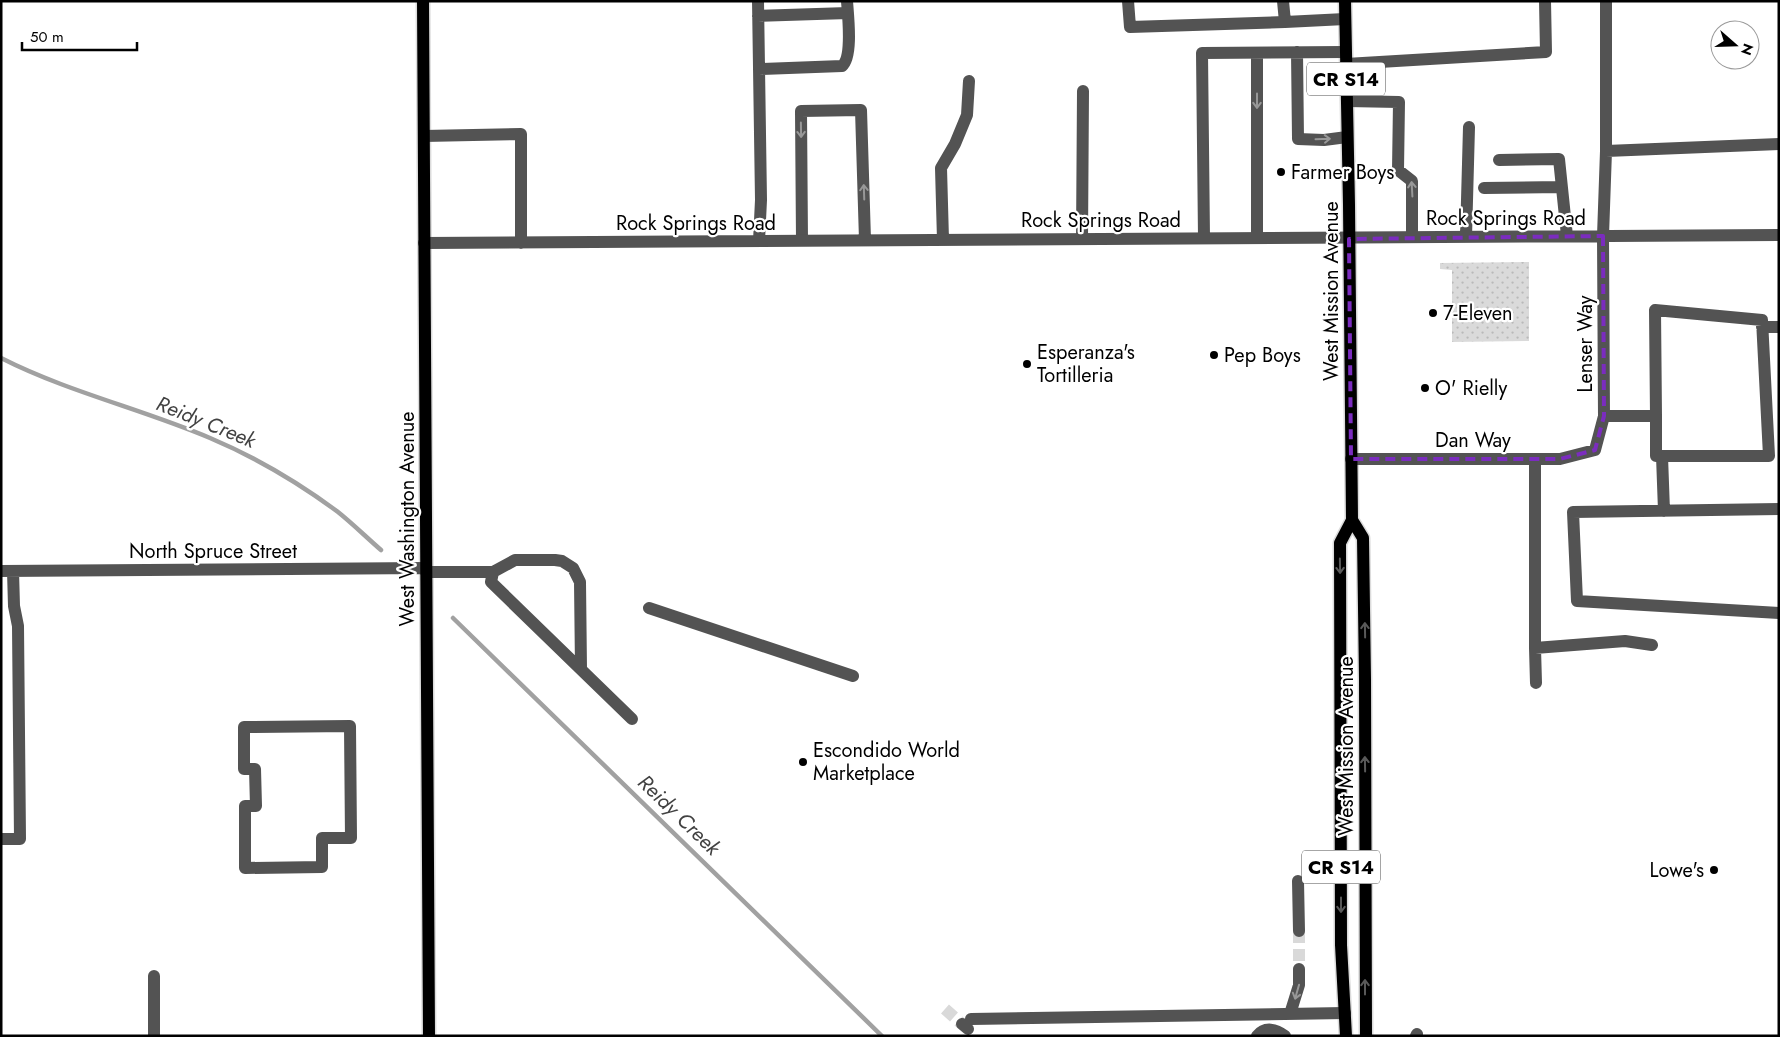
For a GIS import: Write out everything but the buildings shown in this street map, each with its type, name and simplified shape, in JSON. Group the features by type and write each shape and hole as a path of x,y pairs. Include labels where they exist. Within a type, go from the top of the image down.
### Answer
{"main road":[{"name":"West Washington Avenue","path":"423,1 429,1036"},
{"name":"West Mission Avenue","path":"1345,1 1352,520 1340,543 1341,935 1346,1036"},
{"name":"West Mission Avenue","path":"1352,520 1363,538 1366,1036"}],"street":[{"path":"758,1 759,241"},
{"path":"1128,1 1130,27 1345,20"},
{"path":"1283,1 1285,22"},
{"path":"1204,238 1202,53 1297,52 1346,58 1546,52 1545,1"},
{"name":"Lenser Way","path":"1595,450 1604,416 1603,236 1606,151 1606,1"},
{"path":"758,16 848,7 848,55 846,62 842,66 759,69"},
{"path":"1297,52 1298,139 1324,140 1347,137"},
{"path":"1257,53 1257,238"},
{"path":"943,240 941,168 955,144 967,115 969,82"},
{"path":"1082,239 1083,91"},
{"path":"1346,101 1399,102 1398,170 1412,181 1412,237"},
{"path":"802,241 800,111 861,110 866,240"},
{"path":"1466,237 1469,127"},
{"path":"424,136 521,134 521,242"},
{"path":"1606,151 1779,144"},
{"path":"1499,160 1559,159 1567,236"},
{"path":"1484,188 1561,187"},
{"name":"Rock Springs Road","path":"424,243 1779,235"},
{"path":"1655,310 1762,320 1762,327 1769,456 1656,456 1655,310"},
{"path":"1762,327 1779,327"},
{"path":"1604,416 1656,416"},
{"name":"Dan Way","path":"1351,458 1560,459 1595,450"},
{"path":"1662,456 1664,511"},
{"path":"1535,459 1536,684"},
{"path":"1779,509 1573,512 1577,601 1779,614"},
{"path":"581,669 580,582 573,568 562,561 515,560 493,572 491,582 632,719"},
{"name":"North Spruce Street","path":"7,571 426,570 493,572"},
{"path":"1,839 20,839 18,626 7,571"},
{"path":"649,608 853,676"},
{"path":"1535,648 1625,641 1652,645"},
{"path":"350,726 351,838 322,838 322,867 245,868 245,806 256,806 256,797 255,769 244,769 244,727 350,726"},
{"path":"1298,881 1299,931"},
{"path":"1290,1014 1300,985 1299,969"},
{"path":"154,976 154,1036"},
{"path":"967,1024 1345,1013"},
{"path":"1257,1036 1266,1029 1272,1029 1285,1036"}],"highlighted area":[{"path":"1603,236 1604,416 1595,450 1560,459 1351,459 1349,239"}],"shaded area":[{"path":"1529,262 1529,341 1452,342 1452,270 1440,269 1440,263"}],"waterway":[{"name":"Reidy Creek","path":"1,358 52,381 158,418 243,453 276,471 323,501 381,550"},
{"name":"Reidy Creek","path":"453,618 882,1036"}],"tunnel":[{"path":"1299,931 1299,969"},
{"path":"945,1009 962,1024"}],"place":[{"name":"Farmer Boys","path":"1281,172"},
{"name":"7-Eleven","path":"1433,313"},
{"name":"Pep Boys","path":"1214,355"},
{"name":"Esperanza's Tortilleria","path":"1027,364"},
{"name":"O' Rielly","path":"1425,388"},
{"name":"Escondido World Marketplace","path":"803,762"},
{"name":"Lowe's","path":"1714,870"}]}
